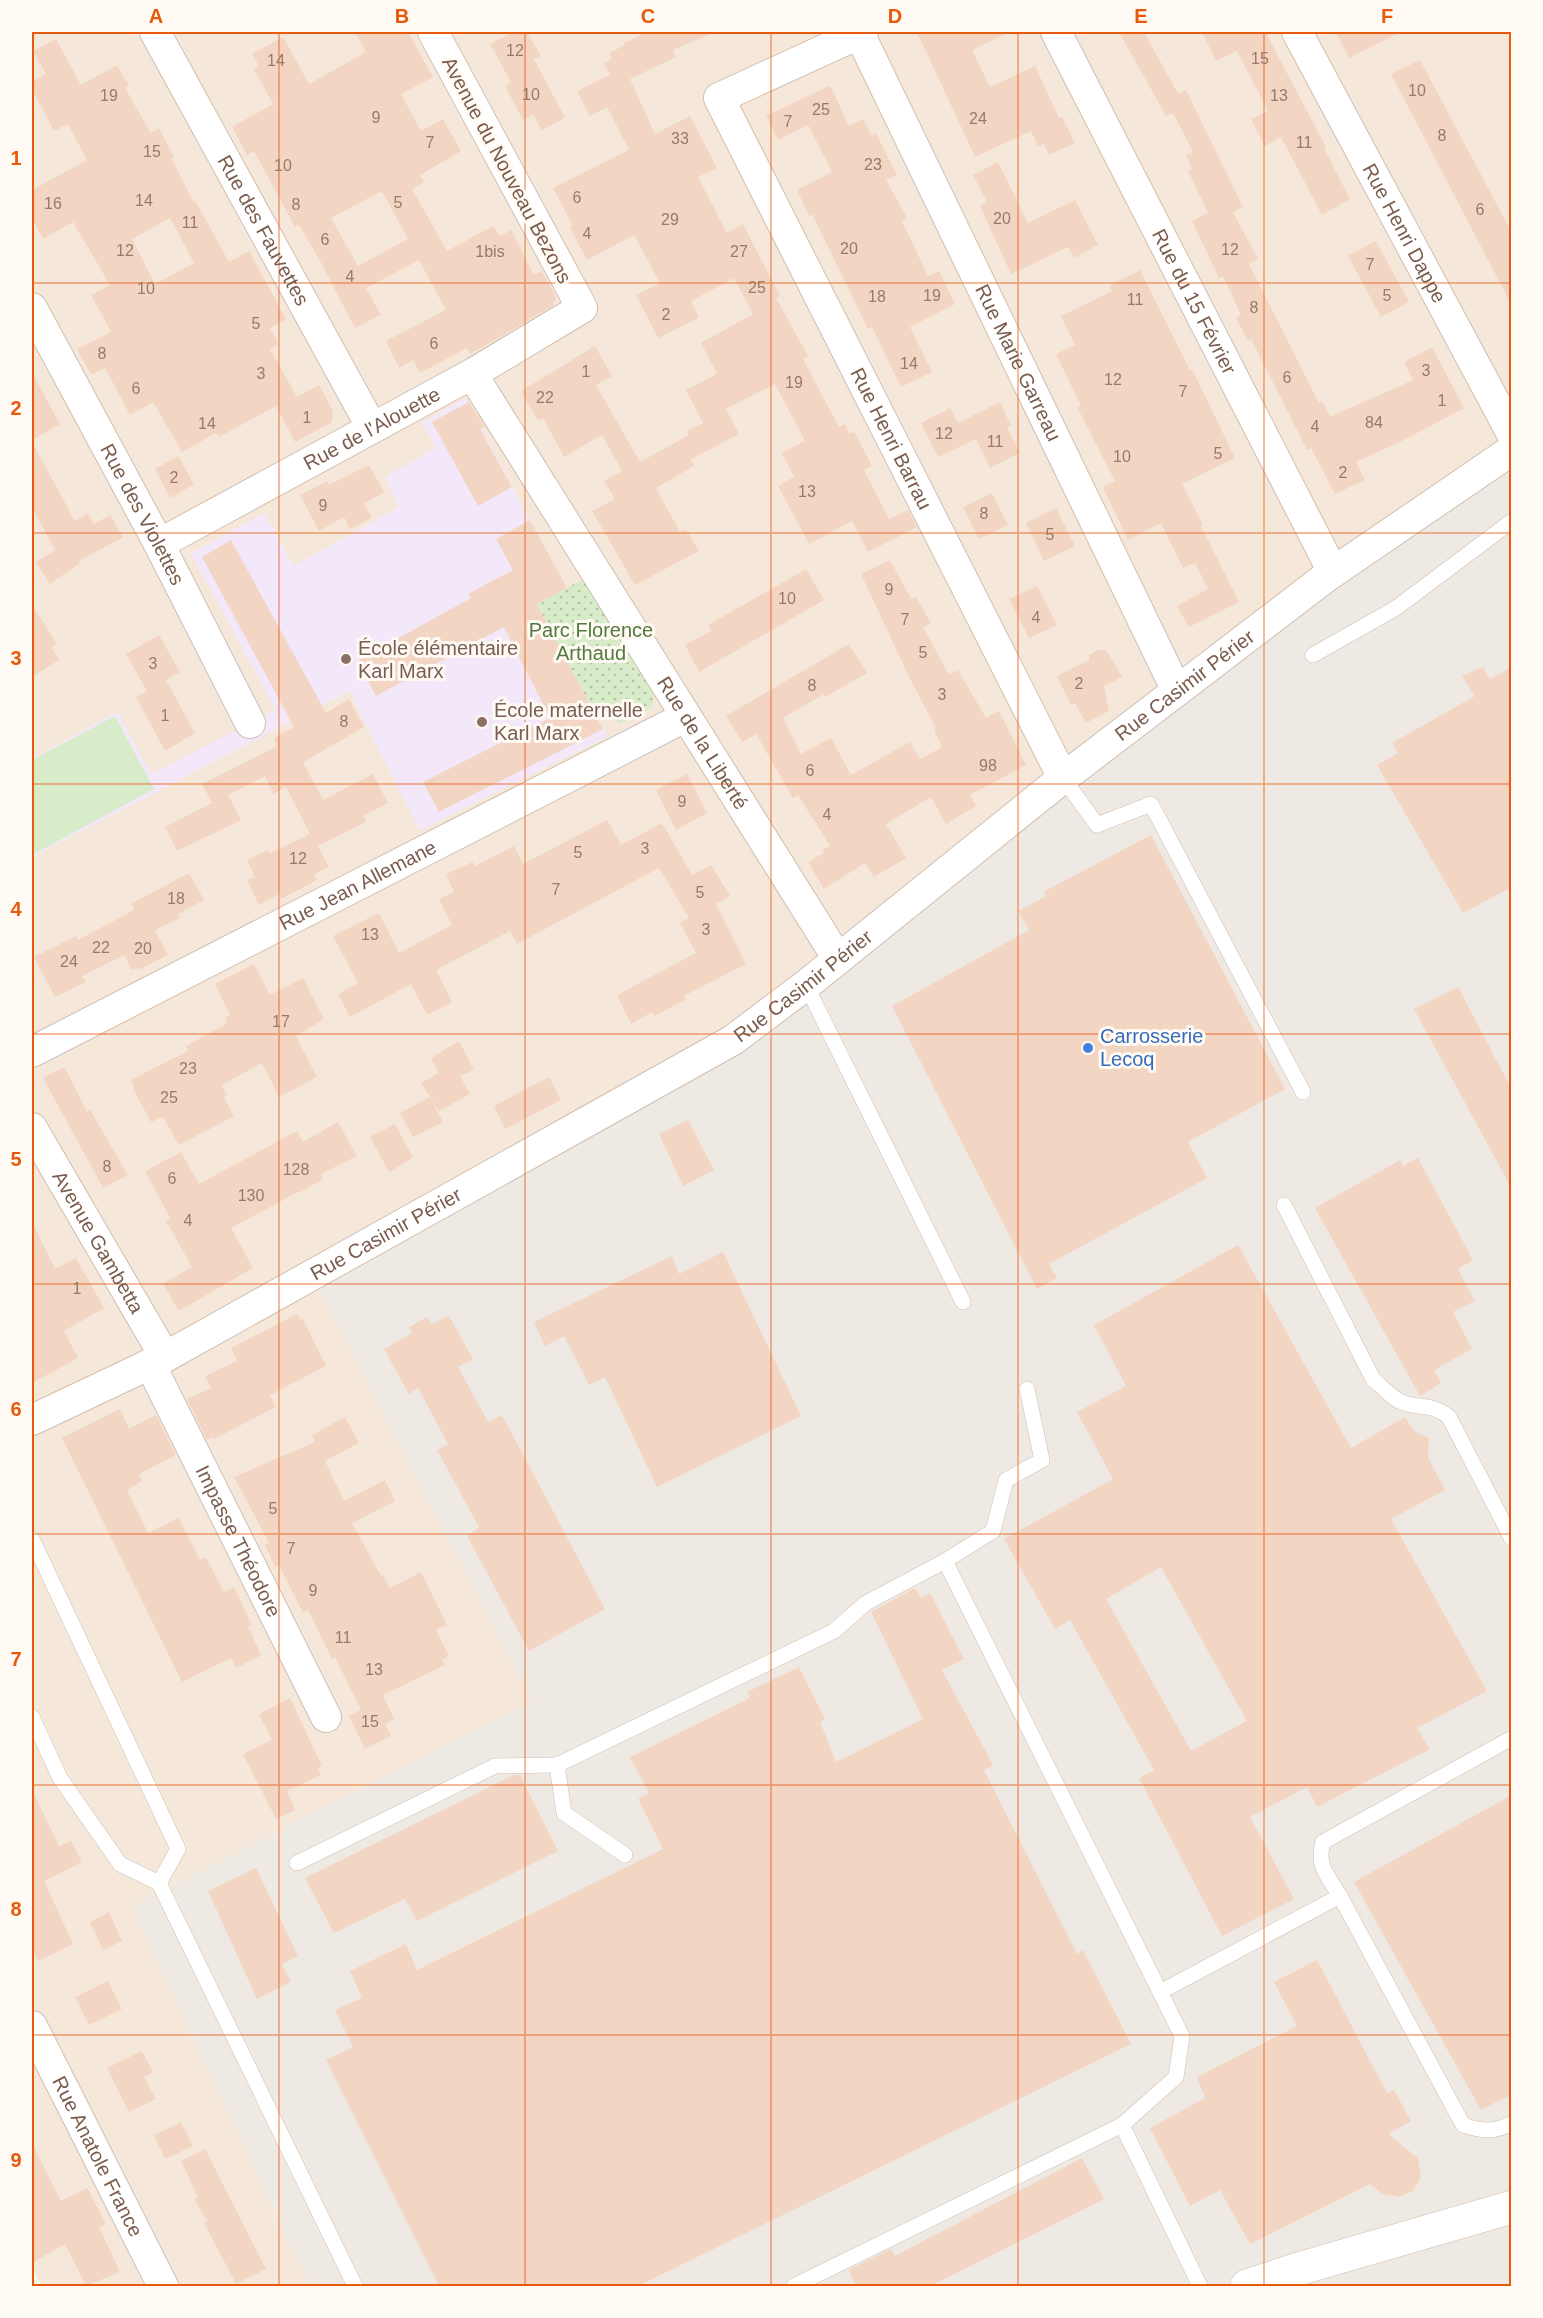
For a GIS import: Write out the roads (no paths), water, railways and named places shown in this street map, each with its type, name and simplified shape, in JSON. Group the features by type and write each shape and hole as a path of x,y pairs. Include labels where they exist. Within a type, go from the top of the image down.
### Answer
{"street":[{"name":"Rue des Fauvettes","path":"155,32 372,428"},
{"name":"Avenue du Nouveau Bezons","path":"433,32 582,308"},
{"name":"Rue Henri Barrau","path":"861,32 719,98 1063,778"},
{"name":"Rue Marie Garreau","path":"861,32 1177,691"},
{"name":"Rue du 15 Février","path":"1056,32 1333,572"},
{"name":"Rue Henri Dappe","path":"1297,32 1512,434"},
{"name":"Rue des Violettes","path":"32,308 159,544 250,723"},
{"name":"Rue de l'Alouette","path":"159,544 472,374 582,308"},
{"name":"Rue de la Liberté","path":"472,374 838,959"},
{"name":"Rue Casimir Périer","path":"32,1420 158,1360 733,1040 806,985 1063,778 1333,572 1512,450"},
{"name":"Rue Jean Allemane","path":"32,1052 685,717"},
{"name":"Avenue Gambetta","path":"32,1128 158,1360"},
{"name":"Impasse Théodore","path":"158,1360 326,1717"},
{"name":"Rue Anatole France","path":"32,2026 163,2286"},
{"path":"1247,2286 1512,2207"}],"lane":[{"path":"1313,655 1396,608 1512,521"},
{"path":"1063,778 1097,825 1151,804 1303,1092"},
{"path":"806,985 963,1302"},
{"path":"1284,1205 1373,1379 1398,1400 1410,1405 1439,1408 1449,1417 1512,1539"},
{"path":"297,1863 495,1766 557,1765 834,1632 866,1603 945,1561 993,1531 1006,1480 1042,1460 1027,1389"},
{"path":"32,1539 178,1849 159,1883"},
{"path":"794,2286 1122,2125 1176,2077 1182,2036 945,1561"},
{"path":"32,1717 60,1778 120,1864 159,1883 355,2286"},
{"path":"1512,1738 1323,1842 1319,1855 1321,1864 1463,2125 1480,2131 1500,2129 1512,2124"},
{"path":"557,1765 564,1813 625,1856"},
{"path":"1160,1992 1340,1896"},
{"path":"1122,2125 1200,2286"}],"place":[{"name":"École élémentaire Karl Marx","path":"346,659"},
{"name":"École maternelle Karl Marx","path":"482,722"},
{"name":"Carrosserie Lecoq","path":"1088,1048"}],"park label":[{"name":"Parc Florence Arthaud","path":"591,642"}]}
